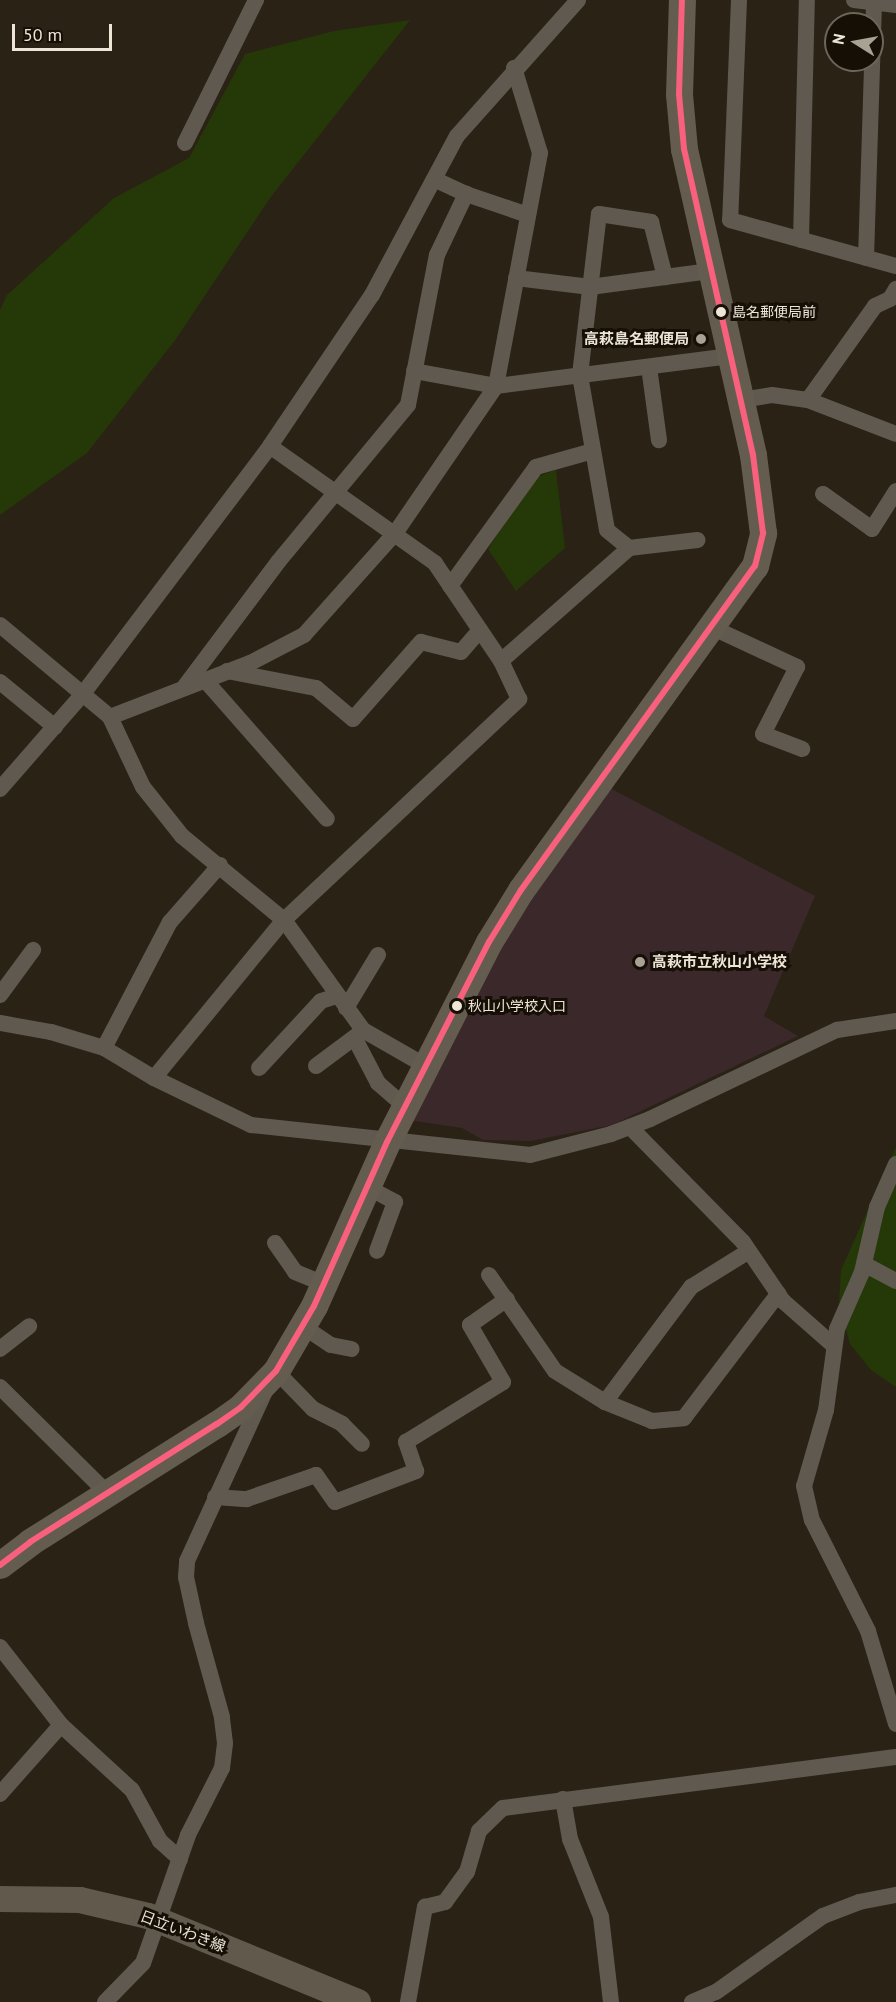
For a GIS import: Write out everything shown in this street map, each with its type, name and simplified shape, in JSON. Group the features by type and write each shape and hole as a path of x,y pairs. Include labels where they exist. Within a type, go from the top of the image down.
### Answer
{"highway":[{"path":"0,1565 107,1493 218,1424 273,1375 304,1327 325,1284 387,1142 424,1065 521,890 755,566 761,549 760,492 684,149 680,94 682,0"}],"main road":[{"name":"日立いわき線","path":"0,1899 80,1900 160,1921 358,2002"}],"street":[{"path":"185,143 256,0"},
{"path":"0,789 82,695 270,446 372,295 457,136 514,68 578,0"},
{"path":"739,0 730,220 896,266"},
{"path":"801,240 807,0"},
{"path":"854,0 896,4"},
{"path":"866,258 874,1"},
{"path":"110,717 226,671 304,635 396,532 496,386 540,153 514,68"},
{"path":"435,180 466,194 528,215"},
{"path":"185,687 278,562 408,405 437,255 466,194"},
{"path":"629,548 607,530 580,375 599,214 651,222 665,278"},
{"path":"516,278 590,287 710,271"},
{"path":"808,399 875,306 894,297"},
{"path":"414,371 496,386 730,356"},
{"path":"649,367 658,440"},
{"path":"741,400 772,395 808,399 896,434"},
{"path":"154,1078 284,920 519,699 501,661 435,563 396,532 270,446"},
{"path":"450,586 536,467 593,451"},
{"path":"823,494 872,529 896,491"},
{"path":"501,661 629,548 698,540"},
{"path":"0,625 110,717 143,787 182,836 284,920 341,1002 359,1034 378,1083 404,1107"},
{"path":"711,627 796,667 763,734 803,747"},
{"path":"226,671 316,688 352,719 421,642 461,652 480,630"},
{"path":"204,679 327,819"},
{"path":"0,682 55,727"},
{"path":"105,1048 170,922 220,865"},
{"path":"0,995 33,950"},
{"path":"341,1002 378,955"},
{"path":"259,1068 321,1001 341,1002"},
{"path":"0,1023 51,1032 105,1048 154,1078 250,1125 387,1142 530,1155 630,1127 837,1030 896,1022"},
{"path":"359,1034 424,1065"},
{"path":"316,1066 359,1034"},
{"path":"630,1127 749,1251 778,1294 833,1346"},
{"path":"896,1164 877,1207 864,1264 833,1346 825,1410 805,1494 812,1520 868,1631 896,1724"},
{"path":"367,1187 395,1202 377,1251"},
{"path":"275,1243 296,1272 325,1284"},
{"path":"605,1402 691,1287 749,1251"},
{"path":"864,1264 896,1281"},
{"path":"489,1275 555,1371 605,1402 652,1421 684,1418 778,1294"},
{"path":"215,1497 247,1499 316,1475 334,1502 416,1471 406,1442 503,1382 470,1325 507,1299"},
{"path":"0,1349 29,1326"},
{"path":"304,1327 332,1344 352,1349"},
{"path":"105,2002 143,1963 160,1921 180,1859 224,1759 222,1717 186,1577 192,1547 265,1399 273,1375 313,1409 342,1424 362,1444"},
{"path":"0,1387 107,1493"},
{"path":"0,1647 61,1725 132,1790 160,1841 180,1859"},
{"path":"0,1794 61,1725"},
{"path":"408,2002 425,1907 445,1902 467,1872 479,1831 503,1808 896,1756"},
{"path":"563,1799 570,1839 601,1917 611,2002"},
{"path":"692,2002 725,1986 823,1916 859,1902 896,1895"}],"shaded area":[{"name":"高萩市立秋山小学校","path":"608,787 815,896 764,1016 798,1036 612,1125 531,1141 483,1140 462,1128 408,1120 519,913"}],"green space":[{"path":"410,20 270,198 176,339 87,453 0,515 0,310 7,295 114,198 189,158 245,54 334,31"},
{"path":"556,470 565,548 516,591 488,549 534,478"},
{"path":"896,1147 896,1387 871,1370 850,1344 839,1304 841,1270"}],"transit line":[{"path":"0,1565 30,1542 217,1424 241,1407 276,1371 314,1306 387,1142 489,942 521,890 755,566 763,533 753,455 684,149 679,94 682,0"}],"place":[{"name":"島名郵便局前","path":"721,312"},
{"name":"高萩島名郵便局","path":"701,339"},
{"name":"高萩市立秋山小学校","path":"640,962"},
{"name":"秋山小学校入口","path":"457,1006"}]}
